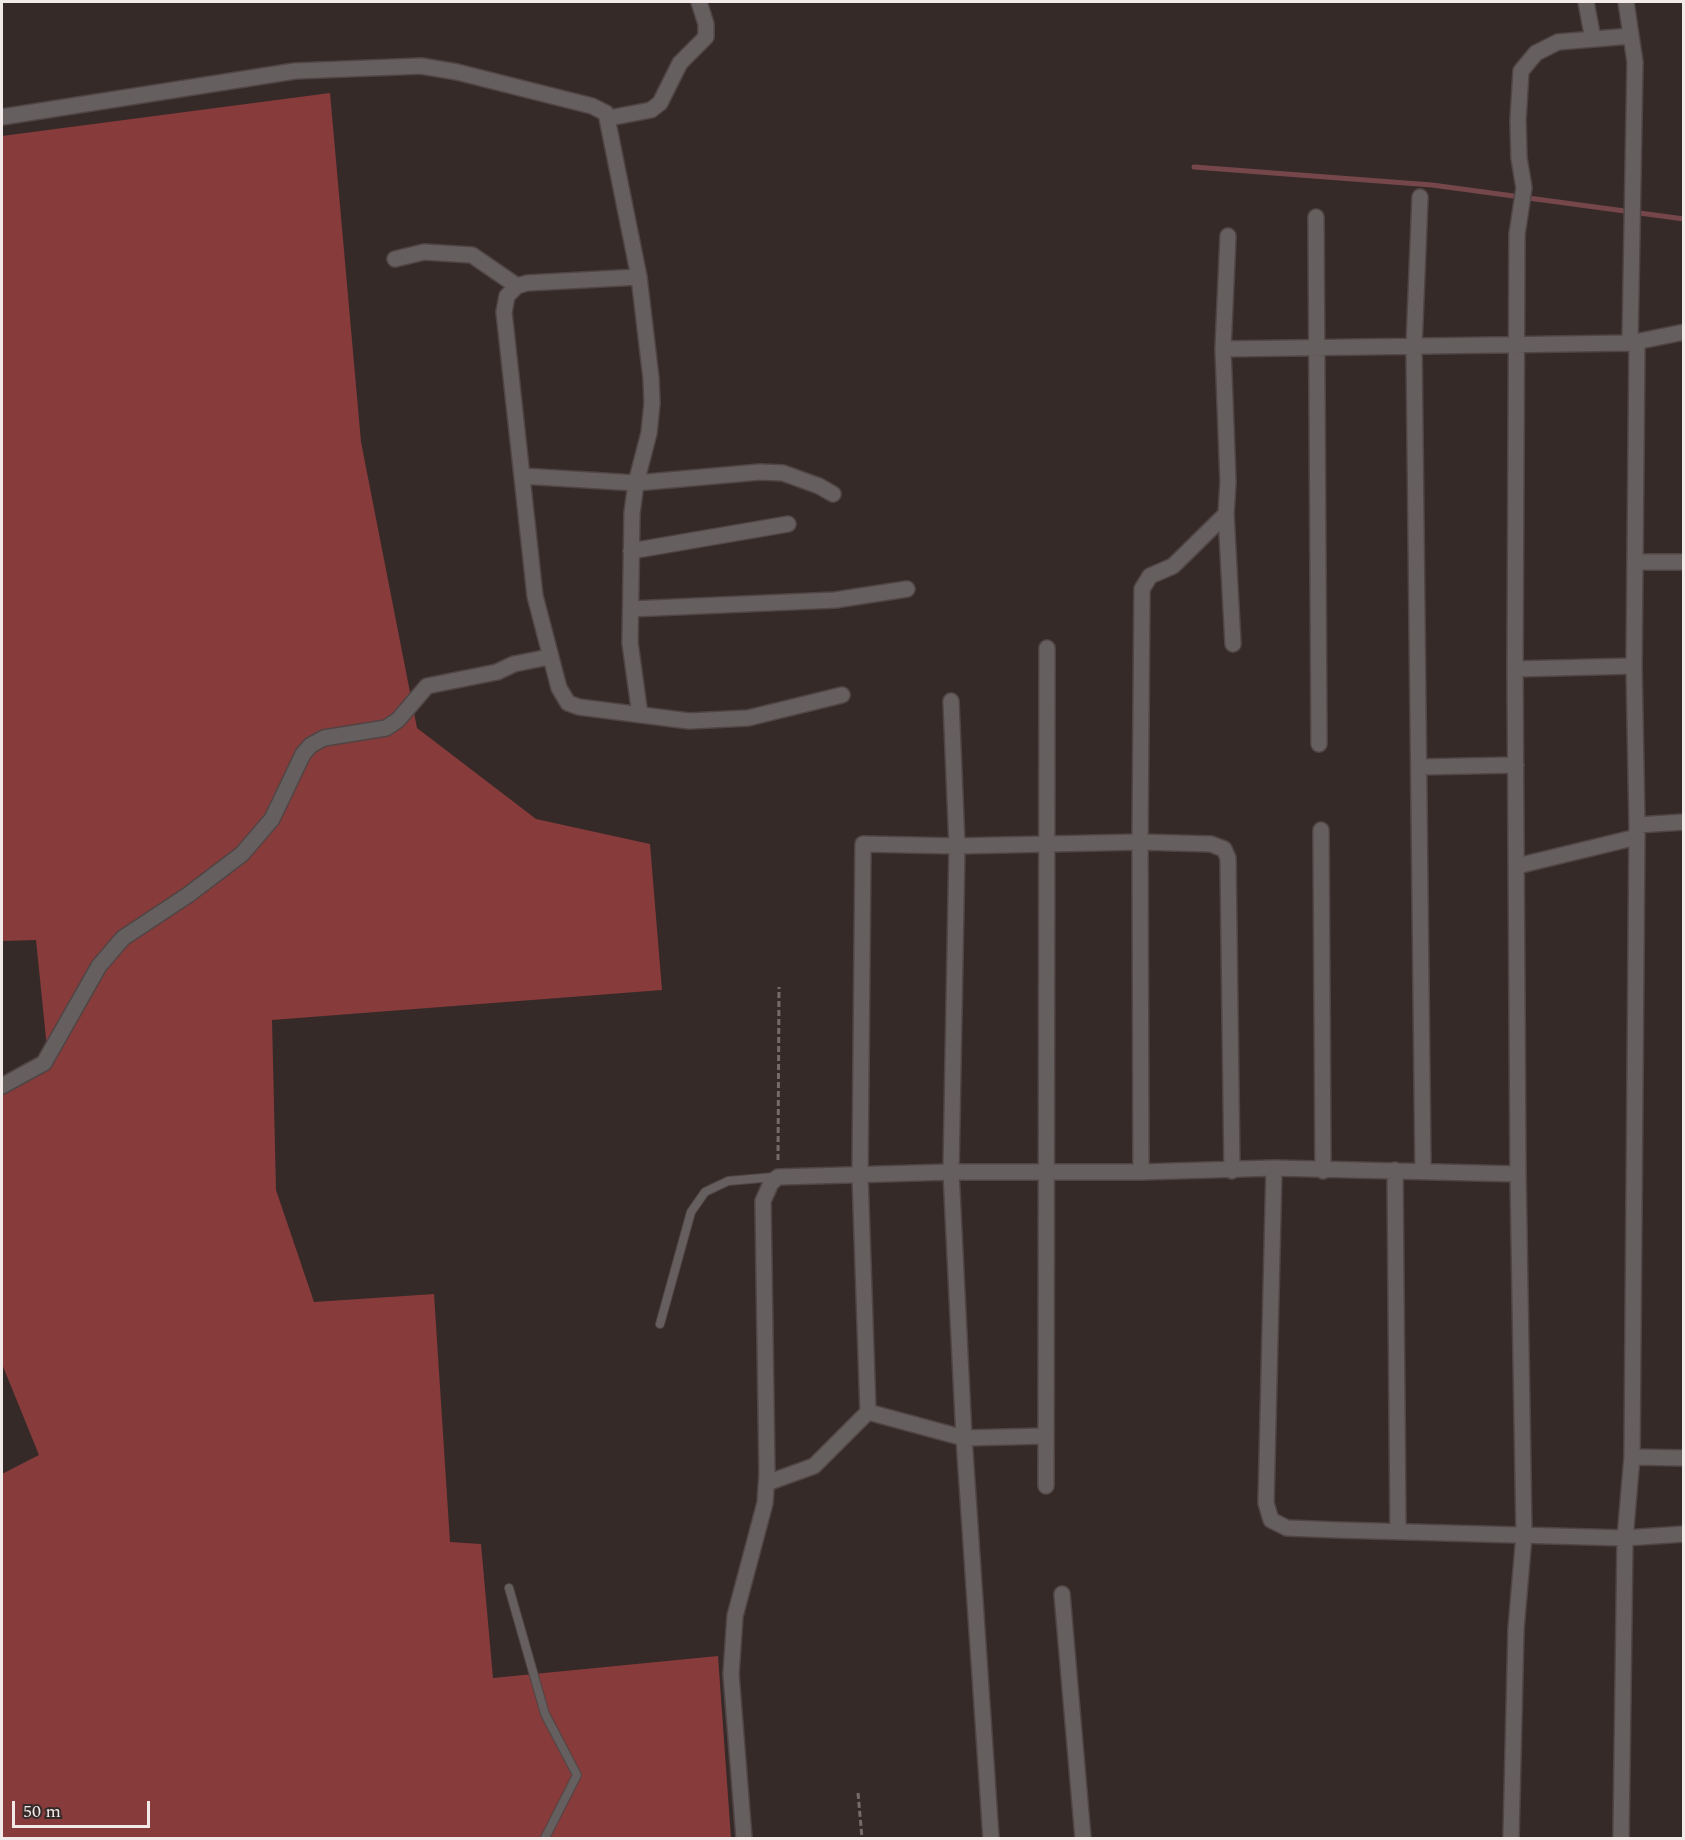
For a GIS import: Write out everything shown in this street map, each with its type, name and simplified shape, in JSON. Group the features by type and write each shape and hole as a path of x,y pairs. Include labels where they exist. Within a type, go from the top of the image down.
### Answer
{"street":[{"path":"609,118 651,110 660,103 680,63 706,37 706,24 699,2"},
{"path":"1586,2 1593,39"},
{"path":"1622,1839 1625,1538 1632,1457 1637,831 1632,212 1635,62 1626,2"},
{"path":"1510,1839 1516,1629 1524,1535 1518,1174 1515,669 1517,234 1523,196 1518,129 1521,71 1536,53 1558,42 1631,36"},
{"path":"2,117 295,71 421,66 457,72 601,109 609,118 639,277 652,403 649,433 632,503 630,643 640,716"},
{"path":"1420,197 1414,346 1423,1170"},
{"path":"1316,217 1319,744"},
{"path":"1228,236 1223,349 1228,482 1226,514 1233,644"},
{"path":"395,259 424,252 472,255 517,286"},
{"path":"639,277 527,283 517,286 507,296 504,312 535,596 549,657 559,688 568,703 640,716 689,721 748,718 842,695"},
{"path":"1223,349 1633,343 1683,332"},
{"path":"522,476 636,483 760,471 783,473 819,486 833,494"},
{"path":"1141,1172 1142,589 1150,576 1173,566 1226,514"},
{"path":"631,551 788,524"},
{"path":"1635,562 1683,562"},
{"path":"631,609 835,600 907,589"},
{"path":"1046,1486 1047,648"},
{"path":"2,1086 44,1063 99,966 123,938 189,894 242,854 272,819 303,754 311,745 324,738 386,728 398,720 427,686 497,672 514,664 549,657"},
{"path":"1515,669 1634,666"},
{"path":"951,701 957,846 951,1172 964,1438 992,1839"},
{"path":"1419,767 1516,765"},
{"path":"1517,866 1637,831 1683,822"},
{"path":"1321,830 1323,1171"},
{"path":"767,1483 814,1466 868,1412 860,1175 863,844 957,846 1140,842 1211,844 1224,849 1228,858 1232,1171"},
{"path":"744,1839 732,1662 735,1616 760,1527 767,1483 763,1201 771,1183 778,1177 951,1172 1232,1171 1274,1168 1518,1174"},
{"path":"1274,1168 1266,1503 1271,1520 1287,1528 1398,1532 1625,1538 1683,1534"},
{"path":"1395,1170 1398,1532"},
{"path":"868,1412 964,1438 1045,1436"},
{"path":"1632,1457 1683,1458"},
{"path":"1062,1594 1083,1839"}],"lane":[{"path":"660,1324 691,1212 705,1192 728,1181 778,1177"},
{"path":"509,1588 545,1714 577,1775 545,1839"}],"path":[{"path":"778,1177 779,987"},
{"path":"858,1793 862,1839"}],"shaded area":[{"path":"330,93 361,442 417,728 536,819 650,844 662,990 272,1020 276,1190 314,1302 434,1294 450,1542 481,1544 493,1678 718,1656 731,1838 2,1838 2,1474 39,1455 2,1364 2,1089 49,1068 36,940 2,941 2,136"}],"waterway":[{"path":"1194,167 1432,185 1684,219"}]}
